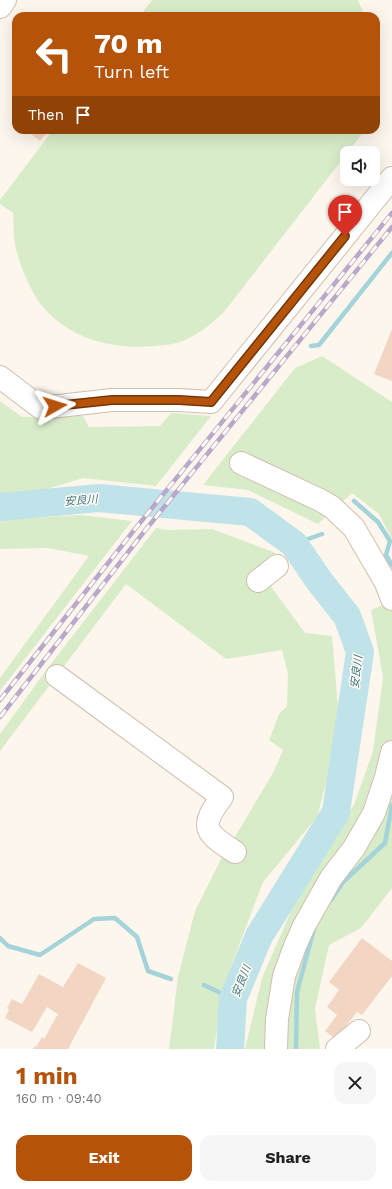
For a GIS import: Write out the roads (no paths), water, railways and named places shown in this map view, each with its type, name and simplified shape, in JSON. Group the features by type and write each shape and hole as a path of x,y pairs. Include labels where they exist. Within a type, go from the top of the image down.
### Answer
{"street":[{"path":"0,7 5,0"},
{"path":"0,377 41,408 112,400 179,400 211,402 392,178"},
{"path":"241,463 332,507 354,528 386,583 392,599"},
{"path":"258,581 277,566"},
{"path":"58,676 222,797 209,815 208,825 211,835 216,840 235,852"},
{"path":"276,1049 277,1019 284,976 304,926 331,878 354,848 374,813 386,777 392,752"},
{"path":"338,1049 359,1031"}],"waterway":[{"path":"311,346 319,345 392,253"},
{"name":"安良川","path":"0,507 99,498 250,512 294,544 320,582 347,616 360,652 336,812 259,936 233,999 230,1049"},
{"path":"354,501 378,522 390,541 386,555 392,565"},
{"path":"294,544 322,534"},
{"path":"331,900 343,882 385,843 392,805"},
{"path":"0,938 8,946 40,955 94,919 115,918 137,937 148,971 171,979"},
{"path":"296,1049 297,992 314,929"},
{"path":"204,985 233,999"}],"railway":[{"path":"0,700 135,529 392,213"},
{"path":"0,717 143,533 392,227"}]}
